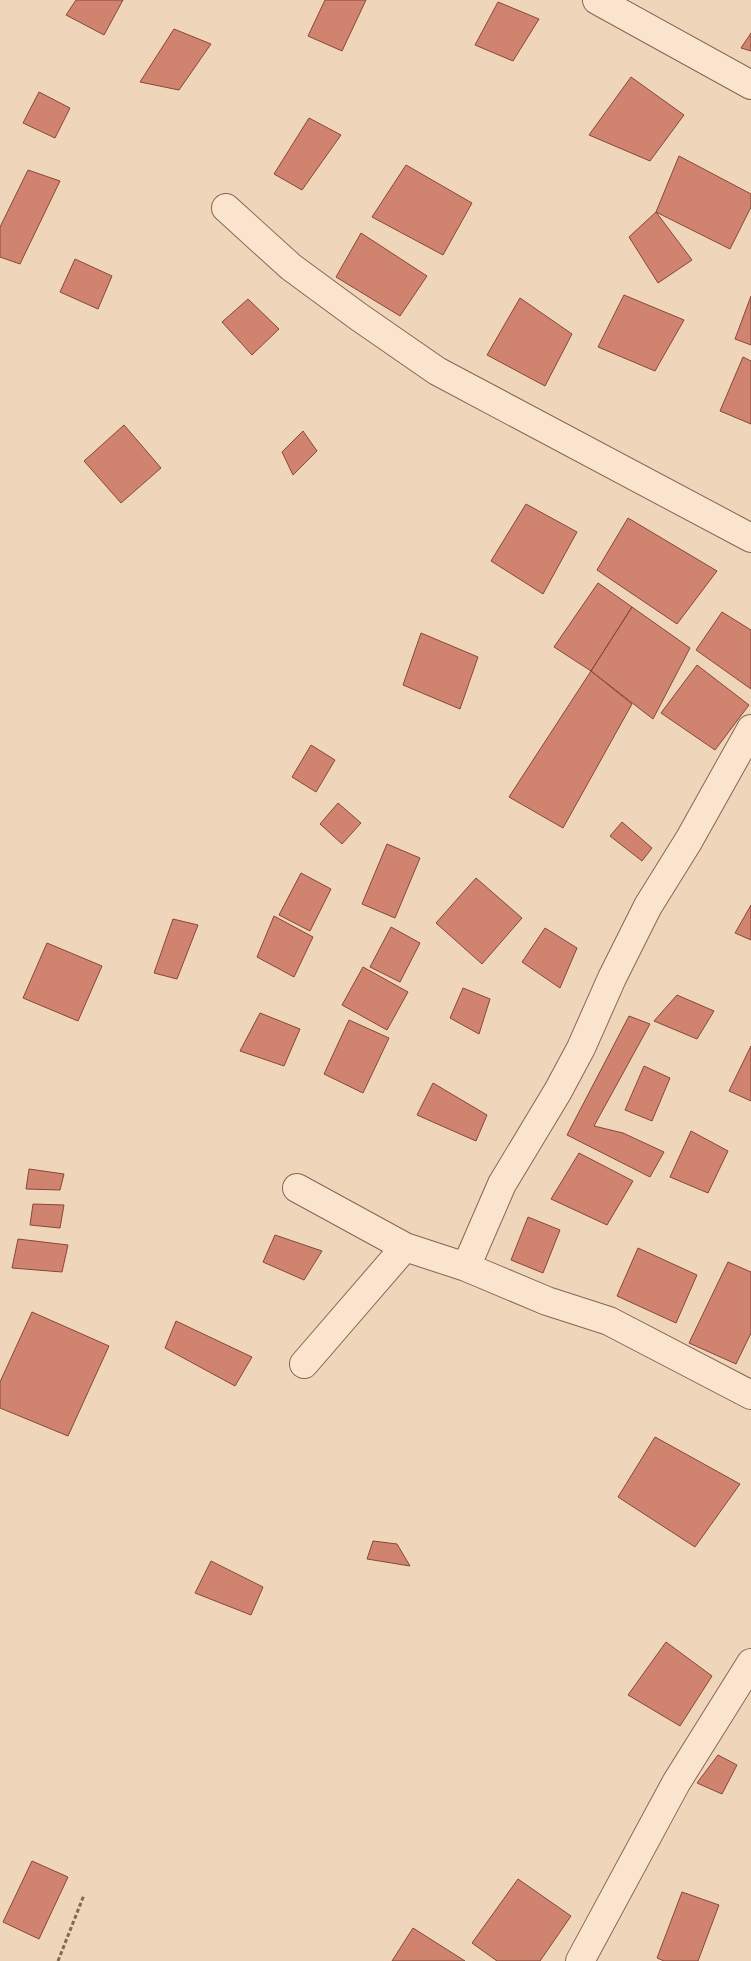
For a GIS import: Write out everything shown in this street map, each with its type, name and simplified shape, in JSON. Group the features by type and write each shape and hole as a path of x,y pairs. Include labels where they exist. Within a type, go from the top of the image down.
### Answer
{"street":[{"path":"597,0 751,85"},
{"path":"226,208 291,267 359,317 438,371 751,538"},
{"path":"466,1267 502,1184 558,1091 581,1048 612,978 648,906 689,840 751,729"},
{"path":"297,1188 405,1247 466,1267 547,1301 609,1321 751,1395"},
{"path":"304,1364 405,1247"},
{"path":"580,1961 676,1783 751,1663"}],"path":[{"path":"58,1961 84,1896"}],"building":[{"path":"76,0 123,0 104,35 66,15"},
{"path":"325,0 366,0 342,51 308,36"},
{"path":"498,2 539,19 513,61 475,45"},
{"path":"174,29 211,44 179,90 140,82"},
{"path":"751,33 751,51 741,48"},
{"path":"631,77 684,115 650,161 589,135"},
{"path":"39,92 70,108 55,138 23,123"},
{"path":"309,118 341,135 302,190 274,174"},
{"path":"679,156 751,194 751,207 730,249 656,212"},
{"path":"406,165 472,203 443,255 372,217"},
{"path":"28,170 60,181 20,264 0,257 0,227"},
{"path":"656,212 692,260 658,283 629,237"},
{"path":"361,233 427,276 400,316 336,277"},
{"path":"75,259 112,276 98,309 60,292"},
{"path":"624,295 684,320 655,371 598,347"},
{"path":"751,296 751,345 735,339"},
{"path":"520,298 572,334 545,386 487,355"},
{"path":"248,299 279,329 252,355 222,322"},
{"path":"743,357 751,361 751,424 720,411"},
{"path":"124,425 161,468 121,503 84,461"},
{"path":"303,431 317,451 293,475 282,452"},
{"path":"526,504 577,532 543,594 491,561"},
{"path":"628,518 717,571 677,624 597,570"},
{"path":"598,583 632,607 591,671 554,647"},
{"path":"632,607 690,648 653,719 591,671"},
{"path":"722,612 751,630 751,689 696,650"},
{"path":"421,633 478,657 460,709 403,685"},
{"path":"697,665 749,705 715,750 661,713"},
{"path":"591,671 632,704 563,828 509,797"},
{"path":"311,745 335,760 316,792 292,777"},
{"path":"338,803 361,823 342,844 320,824"},
{"path":"622,822 652,848 642,861 610,836"},
{"path":"387,844 420,858 395,918 362,904"},
{"path":"301,873 331,889 310,931 279,915"},
{"path":"476,878 522,918 482,964 436,923"},
{"path":"751,905 751,940 735,933"},
{"path":"274,916 313,937 294,977 257,957"},
{"path":"173,919 198,925 177,979 154,973"},
{"path":"391,927 420,943 400,982 370,967"},
{"path":"545,928 577,948 560,988 522,962"},
{"path":"47,943 102,966 78,1021 23,998"},
{"path":"363,967 408,992 387,1030 342,1005"},
{"path":"463,988 490,999 479,1034 450,1018"},
{"path":"677,995 714,1011 697,1039 654,1021"},
{"path":"260,1013 300,1029 284,1066 240,1051"},
{"path":"629,1016 650,1024 594,1126 623,1133 664,1152 650,1177 567,1135"},
{"path":"349,1020 389,1038 363,1093 324,1074"},
{"path":"751,1046 751,1101 729,1091"},
{"path":"644,1066 670,1078 652,1121 625,1110"},
{"path":"433,1083 487,1115 476,1141 417,1115"},
{"path":"691,1131 728,1151 708,1193 670,1177"},
{"path":"579,1153 633,1181 607,1225 551,1199"},
{"path":"29,1169 64,1174 60,1190 26,1189"},
{"path":"33,1204 64,1205 60,1228 30,1225"},
{"path":"528,1217 560,1230 543,1273 511,1260"},
{"path":"275,1235 322,1251 304,1280 263,1262"},
{"path":"18,1239 68,1245 62,1272 12,1268"},
{"path":"638,1248 697,1275 676,1323 617,1296"},
{"path":"728,1262 751,1272 751,1333 736,1364 689,1343"},
{"path":"32,1312 109,1346 68,1436 0,1408 0,1382"},
{"path":"176,1321 252,1357 235,1386 165,1348"},
{"path":"655,1437 740,1484 695,1547 618,1497"},
{"path":"373,1541 397,1544 410,1566 367,1559"},
{"path":"211,1561 263,1587 251,1615 195,1593"},
{"path":"666,1642 712,1676 680,1726 628,1695"},
{"path":"718,1755 737,1765 722,1794 697,1783"},
{"path":"32,1861 68,1877 39,1939 3,1922"},
{"path":"518,1879 571,1916 540,1961 497,1961 472,1943"},
{"path":"682,1892 719,1905 698,1961 664,1961 657,1958"},
{"path":"413,1928 465,1961 392,1961"}]}
